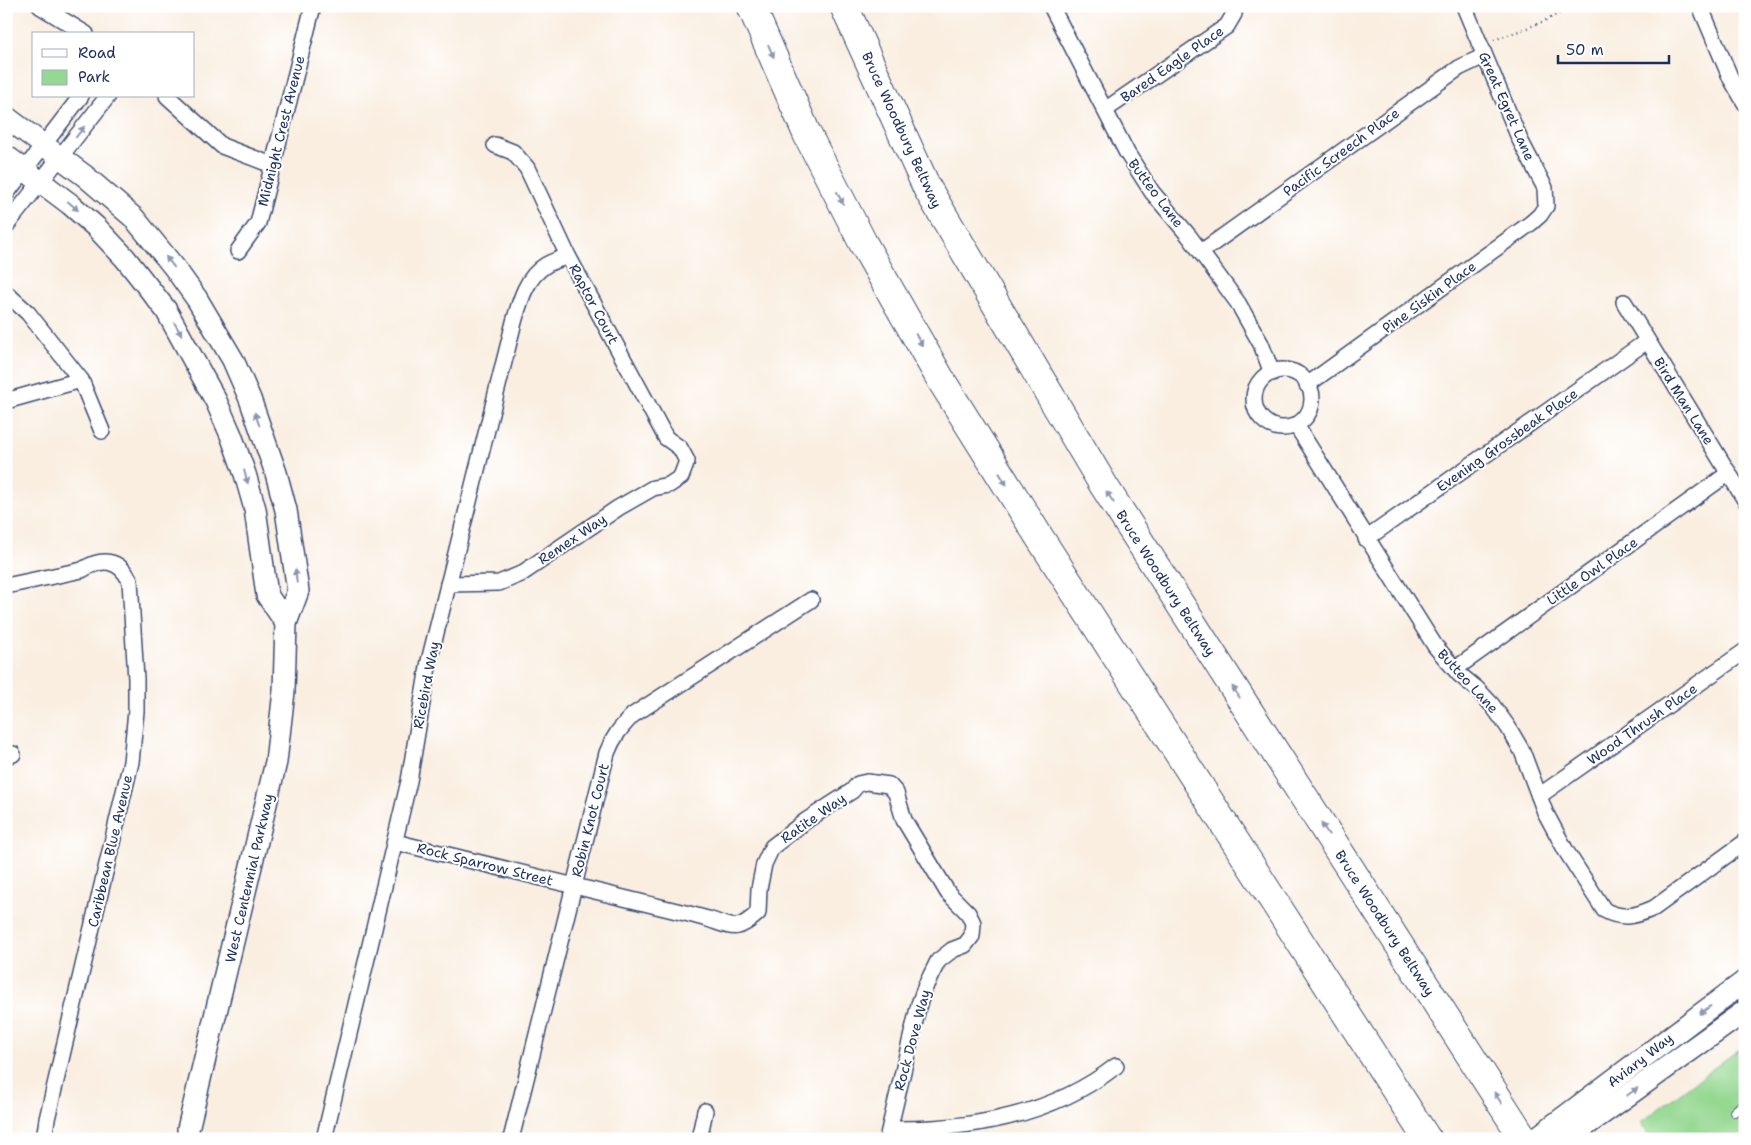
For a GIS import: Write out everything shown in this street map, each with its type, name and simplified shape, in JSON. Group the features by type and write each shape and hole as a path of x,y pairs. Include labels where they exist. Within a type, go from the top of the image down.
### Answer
{"highway":[{"path":"751,6 816,151 863,243 941,380 1038,535 1427,1139"},
{"name":"Bruce Woodbury Beltway","path":"844,6 927,188 1104,486 1524,1139"}],"main road":[{"name":"West Centennial Parkway","path":"6,117 113,199 134,218 197,299 233,360 250,399 276,473 286,510 298,591 286,623 284,691 276,762 186,1136"},
{"path":"6,156 33,175 96,227 126,258 166,310 216,401 243,466 255,509 267,595 286,623"},
{"name":"Aviary Way","path":"1567,1139 1587,1112 1745,981"},
{"name":"Aviary Way","path":"1535,1139 1587,1112 1745,1011"}],"street":[{"path":"40,6 83,32"},
{"name":"Midnight Crest Avenue","path":"238,251 258,223 313,6"},
{"name":"Butteo Lane","path":"1051,6 1127,153 1141,176 1201,252 1238,303 1261,344 1272,373"},
{"name":"Great Egret Lane","path":"1464,6 1520,140 1545,188 1546,206"},
{"path":"1700,6 1731,79 1745,103"},
{"name":"Bared Eagle Place","path":"1105,110 1227,26 1235,10"},
{"name":"Pacific Screech Place","path":"1201,252 1482,51"},
{"path":"52,151 81,98"},
{"path":"6,226 33,175 52,151 106,98"},
{"path":"169,98 222,146 272,165"},
{"name":"Raptor Court","path":"495,145 513,152 527,168 568,256 666,438 680,448 688,461 684,469"},
{"path":"6,194 33,175"},
{"name":"Pine Siskin Place","path":"1307,385 1531,223 1546,206"},
{"name":"Ricebird Way","path":"324,1139 410,781 429,661 514,322 523,293 536,273 547,264 568,256"},
{"path":"6,294 28,313 82,380 102,431"},
{"name":"Bird Man Lane","path":"1624,302 1745,500"},
{"name":"Evening Grossbeak Place","path":"1366,539 1647,341"},
{"path":"1281,371 1292,372 1301,377 1307,385 1311,396 1310,410 1304,419 1296,425 1285,428 1274,427 1262,419 1256,410 1254,400 1256,389 1262,380 1272,373 1281,371"},
{"path":"6,401 82,380"},
{"name":"Butteo Lane","path":"1296,425 1435,646 1455,669 1482,693 1508,727 1522,751 1545,812 1566,851 1604,910 1613,915 1625,917 1638,915 1654,908 1745,842"},
{"name":"Remex Way","path":"448,584 499,583 521,574 618,508 653,488 668,485 681,477 684,469"},
{"name":"Little Owl Place","path":"1455,669 1729,473"},
{"name":"Caribbean Blue Avenue","path":"6,586 82,570 92,564 106,561 126,571 130,581 136,679 131,762 44,1139"},
{"name":"Robin Knot Court","path":"511,1139 607,753 613,737 633,715 811,600"},
{"name":"Wood Thrush Place","path":"1539,796 1745,651"},
{"name":"Ratite Way","path":"748,923 758,913 758,889 764,864 772,847 807,820 852,791 858,784 867,782 889,785 896,793 904,820 948,893 968,913 973,922 972,930"},
{"name":"Rock Sparrow Street","path":"395,842 685,913 724,926 733,927 748,923"},
{"name":"Rock Dove Way","path":"888,1134 919,1004 926,985 938,961 952,950 965,945 972,936 972,930"},
{"path":"888,1134 959,1126 994,1120 1041,1108 1096,1082 1116,1066"},
{"path":"699,1139 705,1111"}],"lane":[{"path":"1734,1112 1745,1102"}],"path":[{"path":"1482,51 1554,16 1565,10 1567,6"}],"green space":[{"path":"1745,1045 1745,1139 1651,1139 1641,1122"}]}
